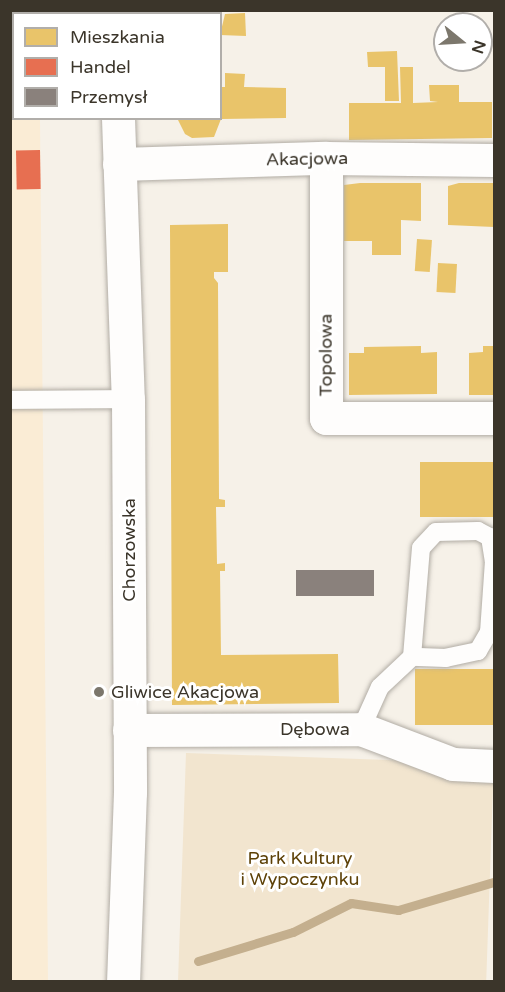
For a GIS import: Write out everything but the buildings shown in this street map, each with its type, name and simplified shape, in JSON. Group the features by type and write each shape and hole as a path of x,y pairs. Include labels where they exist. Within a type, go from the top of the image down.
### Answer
{"street":[{"name":"Chorzowska","path":"118,120 128,399 129,730 123,981"},
{"name":"Akacjowa","path":"119,164 326,158 495,160"},
{"name":"Topolowa","path":"326,158 326,418 495,418"},
{"name":"Dębowa","path":"129,730 361,729 453,764 495,766"}],"lane":[{"path":"10,400 128,399"},
{"path":"361,729 380,687 412,657 421,548 436,532 478,531 490,537 494,561 489,632 478,651 446,658 412,657"}],"shaded area":[{"path":"10,11 40,11 12,12 12,120 40,120 48,982 10,981"}],"green space":[{"name":"Park Kultury i Wypoczynku","path":"186,753 494,764 486,982 178,981"}],"waterway":[{"path":"198,961 293,932 351,903 398,910 494,882"}],"place":[{"name":"Gliwice Akacjowa","path":"99,692"}]}
